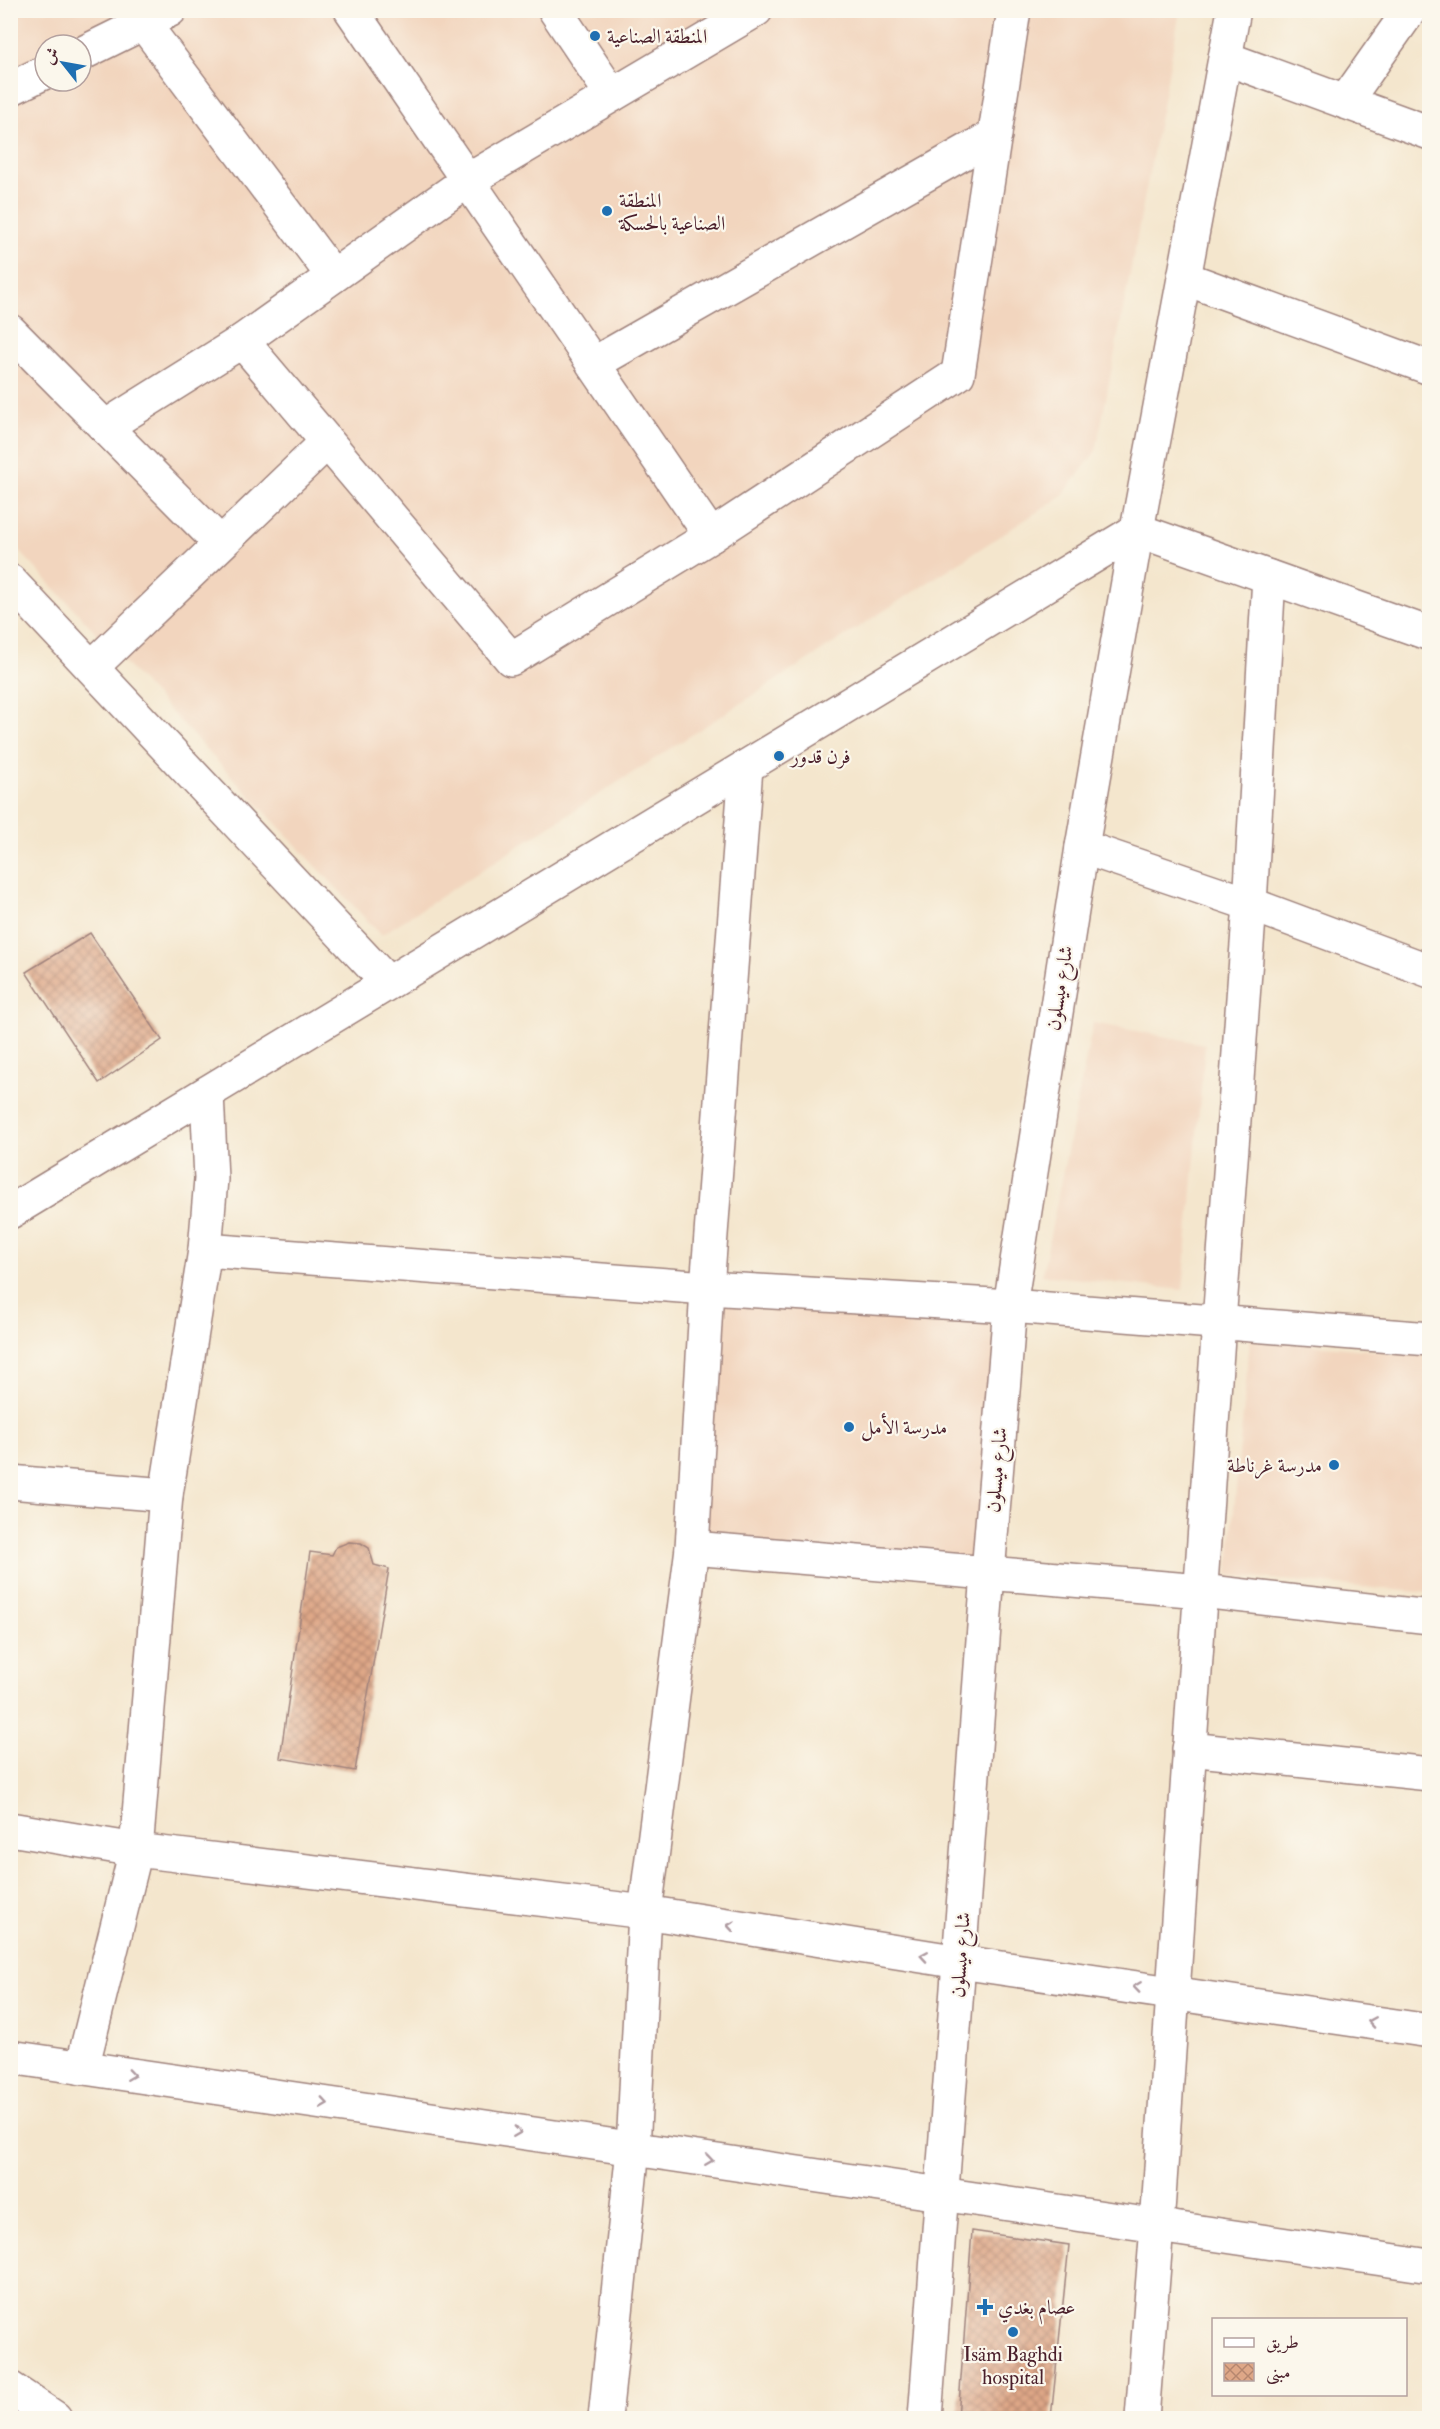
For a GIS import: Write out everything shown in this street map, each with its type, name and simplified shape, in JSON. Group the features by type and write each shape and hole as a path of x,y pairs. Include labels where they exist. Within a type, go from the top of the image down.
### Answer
{"street":[{"path":"351,10 711,536"},
{"path":"555,10 612,95"},
{"path":"105,427 242,340 467,181 756,10"},
{"path":"242,340 511,659 711,536 958,374 1014,10"},
{"name":"شارع ميسلون","path":"925,2418 1010,1306 1082,847 1137,530 1234,10"},
{"path":"1344,102 1410,10"},
{"path":"93,48 157,17 333,276"},
{"path":"1225,58 1430,133"},
{"path":"10,89 33,78"},
{"path":"593,364 995,135"},
{"path":"1184,278 1430,368"},
{"path":"10,331 220,543"},
{"path":"92,668 327,442"},
{"path":"10,1212 1137,530 1430,634"},
{"path":"1142,2418 1250,904 1269,577"},
{"path":"10,581 388,983"},
{"path":"605,2418 633,2149 645,1912 692,1548 707,1288 746,767"},
{"path":"1082,847 1250,904 1430,971"},
{"path":"82,2068 136,1850 166,1496 205,1250 211,1179 207,1093"},
{"path":"205,1250 707,1288 1010,1306 1430,1339"},
{"path":"10,1482 166,1496"},
{"path":"692,1548 1201,1591 1430,1617"},
{"path":"1189,1749 1430,1774"},
{"path":"10,1829 136,1850 645,1912 960,1962 1430,2031"},
{"path":"10,2057 1430,2266"},
{"path":"10,2388 55,2418"}],"shaded area":[{"path":"11,11 1180,11 1096,451 1062,496 381,935 11,542"},
{"path":"1093,1023 1205,1044 1183,1290 1042,1275"},
{"name":"مدرسة الأمل","path":"707,1288 1010,1306 988,1573 692,1548"},
{"name":"مدرسة غرناطة","path":"1250,1339 1429,1356 1429,1593 1228,1575"}],"building":[{"path":"90,933 162,1040 99,1083 26,972"},
{"path":"349,1542 361,1543 369,1548 374,1565 389,1569 355,1771 280,1758 310,1552 332,1555 336,1547"},
{"name":"Isäm Baghdi hospital","path":"972,2231 1069,2245 1051,2418 958,2418"}],"place":[{"name":"المنطقة الصناعية","path":"595,36"},
{"name":"المنطقة الصناعية بالحسكة","path":"607,211"},
{"name":"فرن قدور","path":"779,756"},
{"name":"مدرسة الأمل","path":"849,1427"},
{"name":"مدرسة غرناطة","path":"1334,1465"},
{"name":"عصام بغدي","path":"985,2307"},
{"name":"Isäm Baghdi hospital","path":"1013,2332"}]}
